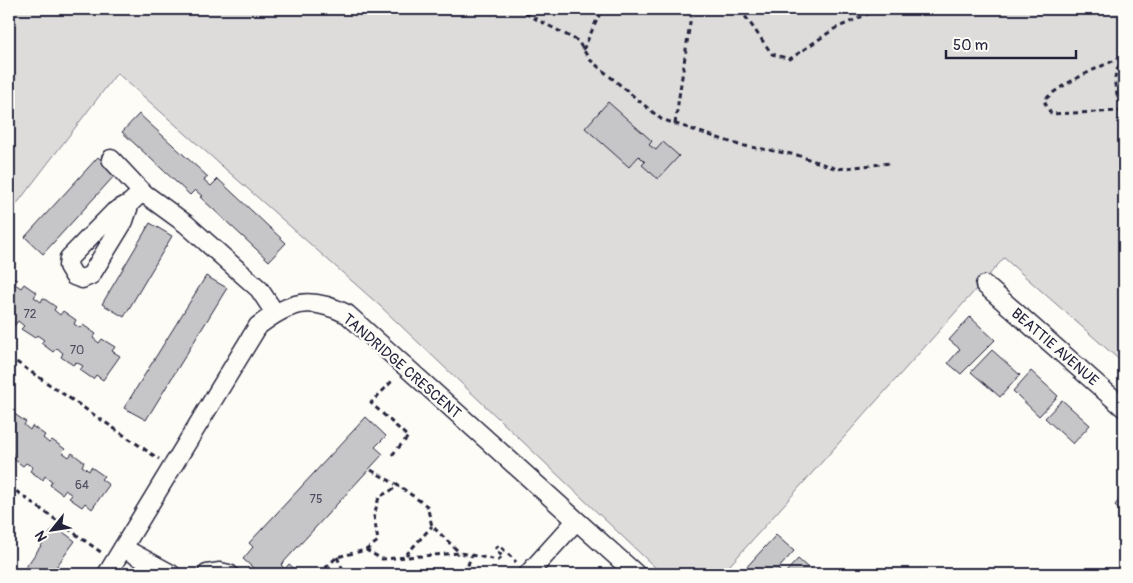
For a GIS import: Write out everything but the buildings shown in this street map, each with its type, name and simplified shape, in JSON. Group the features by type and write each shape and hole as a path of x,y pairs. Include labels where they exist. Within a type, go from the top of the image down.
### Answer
{"street":[{"path":"110,159 136,197 186,224 259,288 275,313"},
{"name":"BEATTIE AVENUE","path":"985,285 1124,408"},
{"name":"TANDRIDGE CRESCENT","path":"115,561 173,469 258,326 275,313 298,304 314,302 347,314 636,574"},
{"path":"525,571 576,521"},
{"path":"115,561 171,574"},
{"path":"207,574 220,572 228,574"}],"path":[{"path":"517,9 578,41 589,59 661,119 739,145 797,155 837,169 891,163"},
{"path":"583,50 602,9"},
{"path":"675,124 692,9"},
{"path":"740,9 772,54 790,59 834,29 870,13"},
{"path":"1124,56 1118,64 1113,81 1124,112 1051,114 1046,108 1044,101 1061,89 1124,56"},
{"path":"9,357 173,469"},
{"path":"392,454 408,437 371,403 405,366"},
{"path":"371,470 399,486 427,506 432,526 460,553"},
{"path":"9,486 115,561"},
{"path":"318,574 337,556 366,550 378,541 374,516 378,498 399,486"},
{"path":"406,556 432,526"},
{"path":"366,550 382,559 460,553 498,560 503,557 495,549 499,545 525,571"},
{"path":"337,556 345,574"},
{"path":"465,574 472,556"}],"shaded area":[{"path":"9,9 1124,9 1124,364 1004,258 722,574 662,574 379,305 117,73 9,214"}]}
